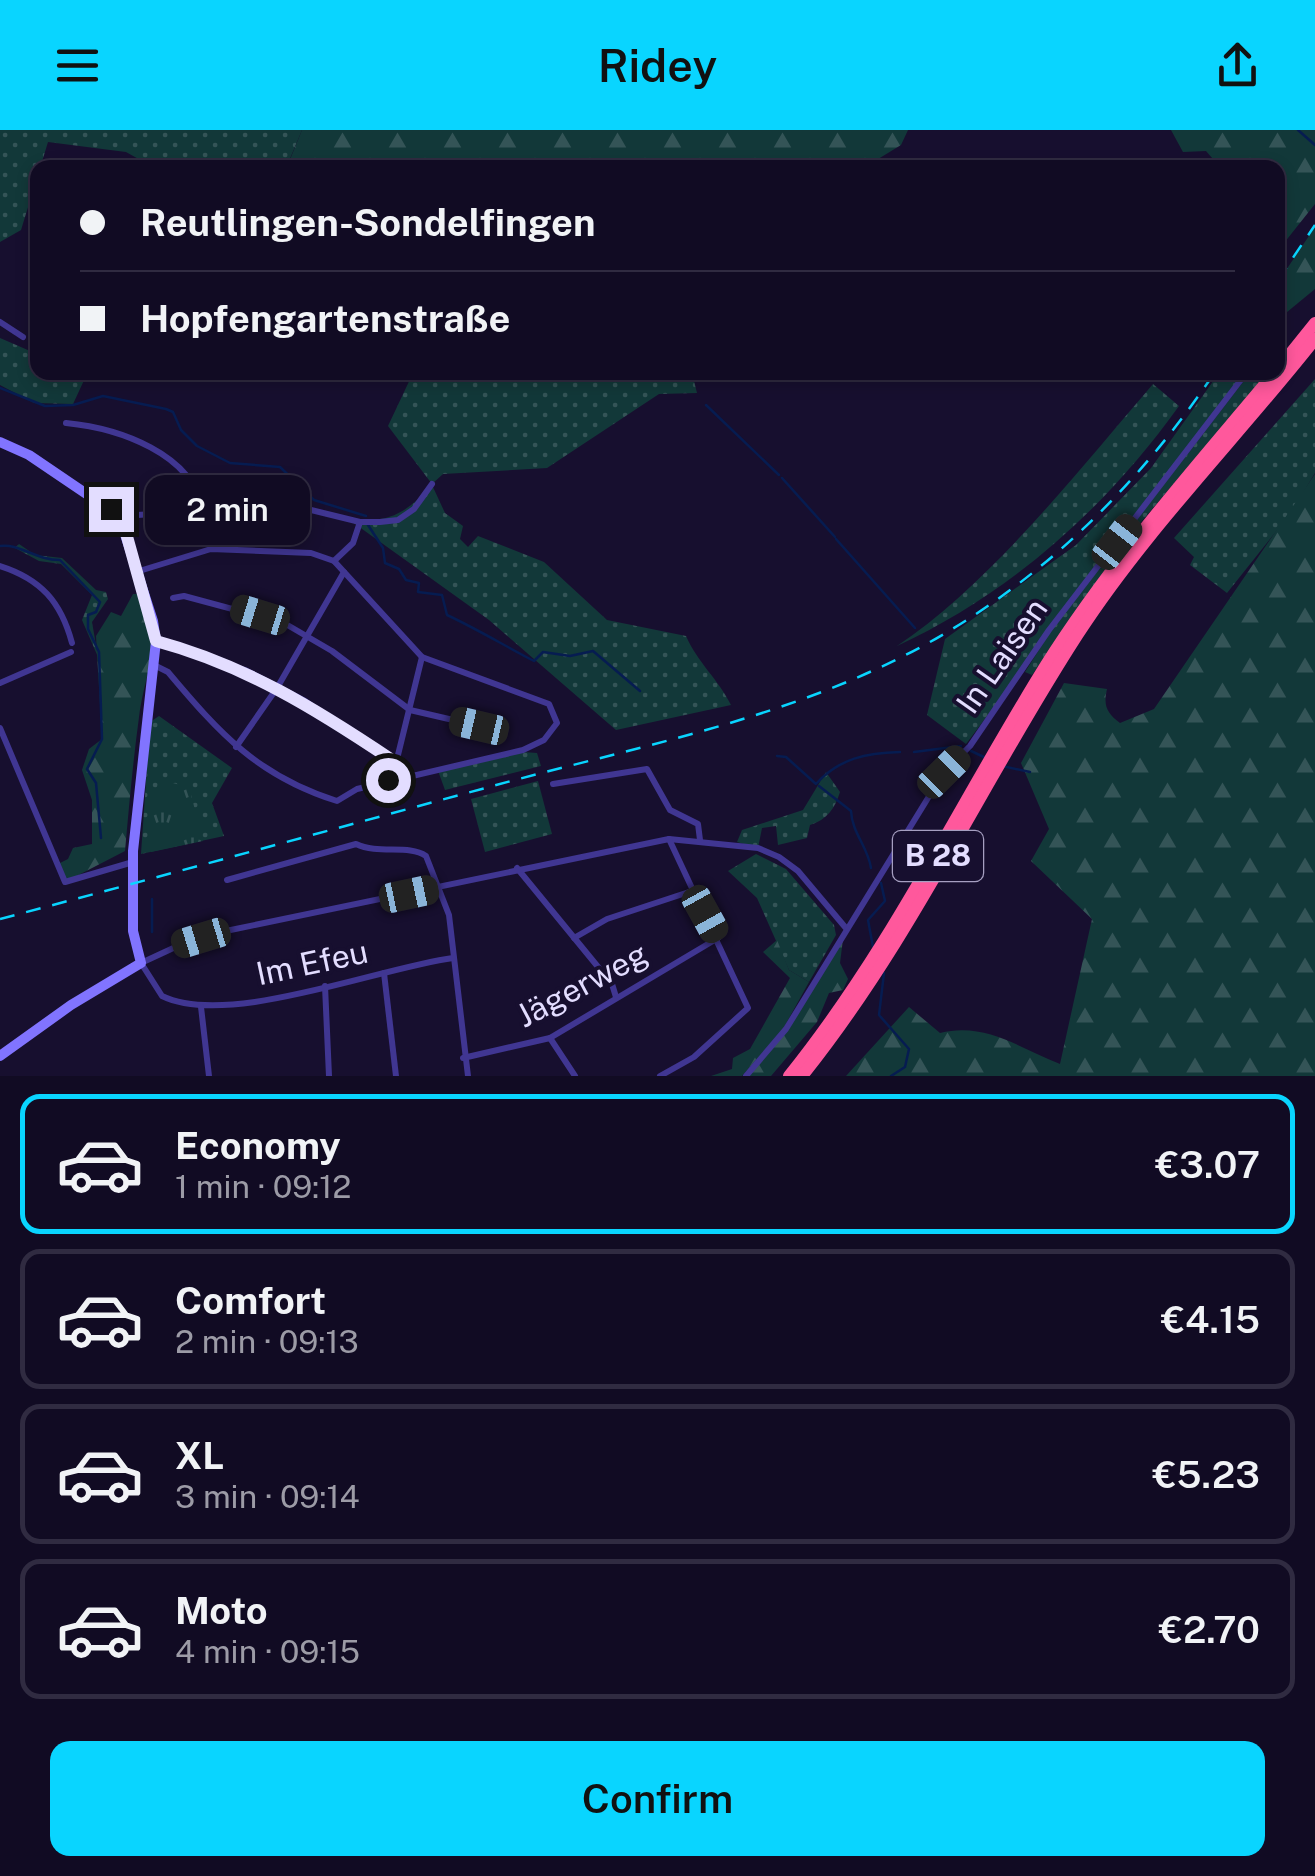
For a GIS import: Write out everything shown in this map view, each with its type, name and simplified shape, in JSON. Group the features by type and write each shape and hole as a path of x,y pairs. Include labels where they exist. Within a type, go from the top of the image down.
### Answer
{"highway":[{"name":"B 28","path":"1285,360 1315,323"},
{"name":"B 28","path":"1285,375 1315,339"},
{"name":"B 28","path":"802,1076 896,936 1112,568 1269,380"},
{"name":"B 28","path":"1003,749 1124,568 1281,380"},
{"name":"B 28","path":"790,1076 854,1000"}],"street":[{"path":"0,322 23,338"},
{"name":"In Laisen","path":"746,1076 786,1029 845,927 944,772 970,746 1049,630 1241,380"},
{"path":"66,423 84,422 140,442 171,462 193,483 203,513"},
{"path":"0,442 29,455 120,516 295,506 360,522 398,520 414,510 432,484"},
{"path":"120,516 156,641 133,862 133,931 141,963 162,996 201,1007 209,1076"},
{"path":"334,561 353,543 360,522"},
{"path":"135,573 211,550 311,553 334,561 422,657 550,704 556,717 555,729 523,750 388,780 345,793 337,801 277,777 236,747 168,672 153,665"},
{"path":"0,566 36,582 48,593 60,607 72,648 0,683"},
{"path":"236,747 277,688 344,572"},
{"path":"173,598 184,596 234,607 309,635 410,710 479,726"},
{"path":"156,641 202,653 305,701 409,775"},
{"path":"388,780 422,657"},
{"path":"0,728 65,882 133,862"},
{"path":"553,784 647,769 670,810 698,824 700,840"},
{"path":"0,1056 74,1002 182,944 220,932 668,839 758,848 779,858 798,871 845,927"},
{"path":"660,1076 694,1057 748,1008 668,839"},
{"path":"227,880 356,844 376,853 418,851 431,864 441,888 468,1076"},
{"path":"517,868 612,984 616,997"},
{"path":"574,938 606,919 692,891"},
{"name":"Jägerweg","path":"463,1058 550,1038 718,938"},
{"name":"Im Efeu","path":"201,1007 325,986 453,958"},
{"path":"384,973 396,1076"},
{"path":"325,986 329,1076"},
{"path":"550,1038 575,1076"}],"green space":[{"path":"0,130 302,130 289,160 140,160 126,152 48,142 42,160 30,160 30,201 21,230 0,242"},
{"path":"302,130 908,130 901,145 876,160 290,160"},
{"path":"1171,130 1315,130 1315,204 1285,242 1285,160 1214,160 1206,151 1183,152"},
{"path":"1315,227 1315,289 1285,314 1285,272"},
{"path":"0,338 30,351 30,380 84,380 73,404 34,403 0,385"},
{"path":"1315,379 1315,473 1290,514 1227,593 1190,565 1194,557 1174,538"},
{"path":"410,380 694,380 697,393 659,394 547,468 443,474 432,484 388,426"},
{"path":"1214,380 1240,380 966,744 927,715 945,639 1076,545 1151,468"},
{"path":"1245,380 1262,380 1130,535 1032,675 1025,672 1051,631"},
{"path":"1153,384 1179,406 1088,513 1017,574 939,625 897,646 931,621 999,559"},
{"path":"1315,474 1315,1076 846,1076 909,1007 940,1033 987,1034 1060,1064 1092,919 1031,861 1049,829 1021,763 1064,683 1107,689 1107,709 1120,723 1154,709"},
{"path":"432,485 445,513 463,526 460,539 468,547 478,536 544,562 607,620 686,636 731,705 616,730 489,620 344,516 371,520 393,516 413,504"},
{"path":"19,544 35,555 62,558 96,590 106,592 108,599 92,622 98,657 82,620 92,595 61,564 39,561 15,548"},
{"path":"133,594 143,594 152,643 139,717 125,851 65,882 58,864 68,859 73,848 92,844 92,800 82,770 89,749 102,739 96,636 111,612 121,616"},
{"path":"159,716 232,768 212,803 224,836 141,854 150,722"},
{"path":"523,752 537,753 541,766 445,790 437,768"},
{"path":"826,772 840,792 830,813 810,825 807,838 778,845 776,826 762,828 758,848 737,842 742,830 803,810"},
{"path":"160,780 189,787 203,841 151,852 151,801"},
{"path":"538,781 552,834 485,852 471,799"},
{"path":"756,854 786,869 834,925 836,935 809,982 789,970 757,898 728,871"},
{"path":"843,939 840,963 848,979 843,990 829,993 817,1022 771,1076 749,1076 787,1030"},
{"path":"777,940 789,970 809,982 783,1029 742,1076 711,1076 732,1069 733,1058 750,1049 790,978 763,952"}],"waterway":[{"path":"1298,130 1315,145"},
{"path":"0,388 45,406 73,405 103,396 166,409 173,412 181,430 197,446 230,463 280,467 314,500 366,516"},
{"path":"706,405 779,475"},
{"path":"782,478 835,537"},
{"path":"368,525 383,548 385,563 399,569 406,580 419,583 418,592 442,595 447,615 534,661 543,652 570,656 593,651 640,691"},
{"path":"836,539 915,628"},
{"path":"0,546 60,560 100,602 96,612 88,615 88,629 99,652 102,739 87,769 96,783 101,838"},
{"path":"914,752 961,746"},
{"path":"971,751 986,758"},
{"path":"777,756 786,757 816,784 834,768 854,759 900,752"},
{"path":"1002,766 1030,772"},
{"path":"819,786 851,811 871,868"},
{"path":"873,947 868,920 885,901 881,883"},
{"path":"152,899 152,932"},
{"path":"884,973 879,1015 909,1049 905,1067 891,1076"}],"railway":[{"path":"1285,270 1315,225"},
{"path":"0,919 683,736 779,707 872,671 973,616 1065,546 1145,464 1209,380"}],"route":[{"path":"111,509 123,522 156,641 245,670 305,701 392,760 388,780"}]}
